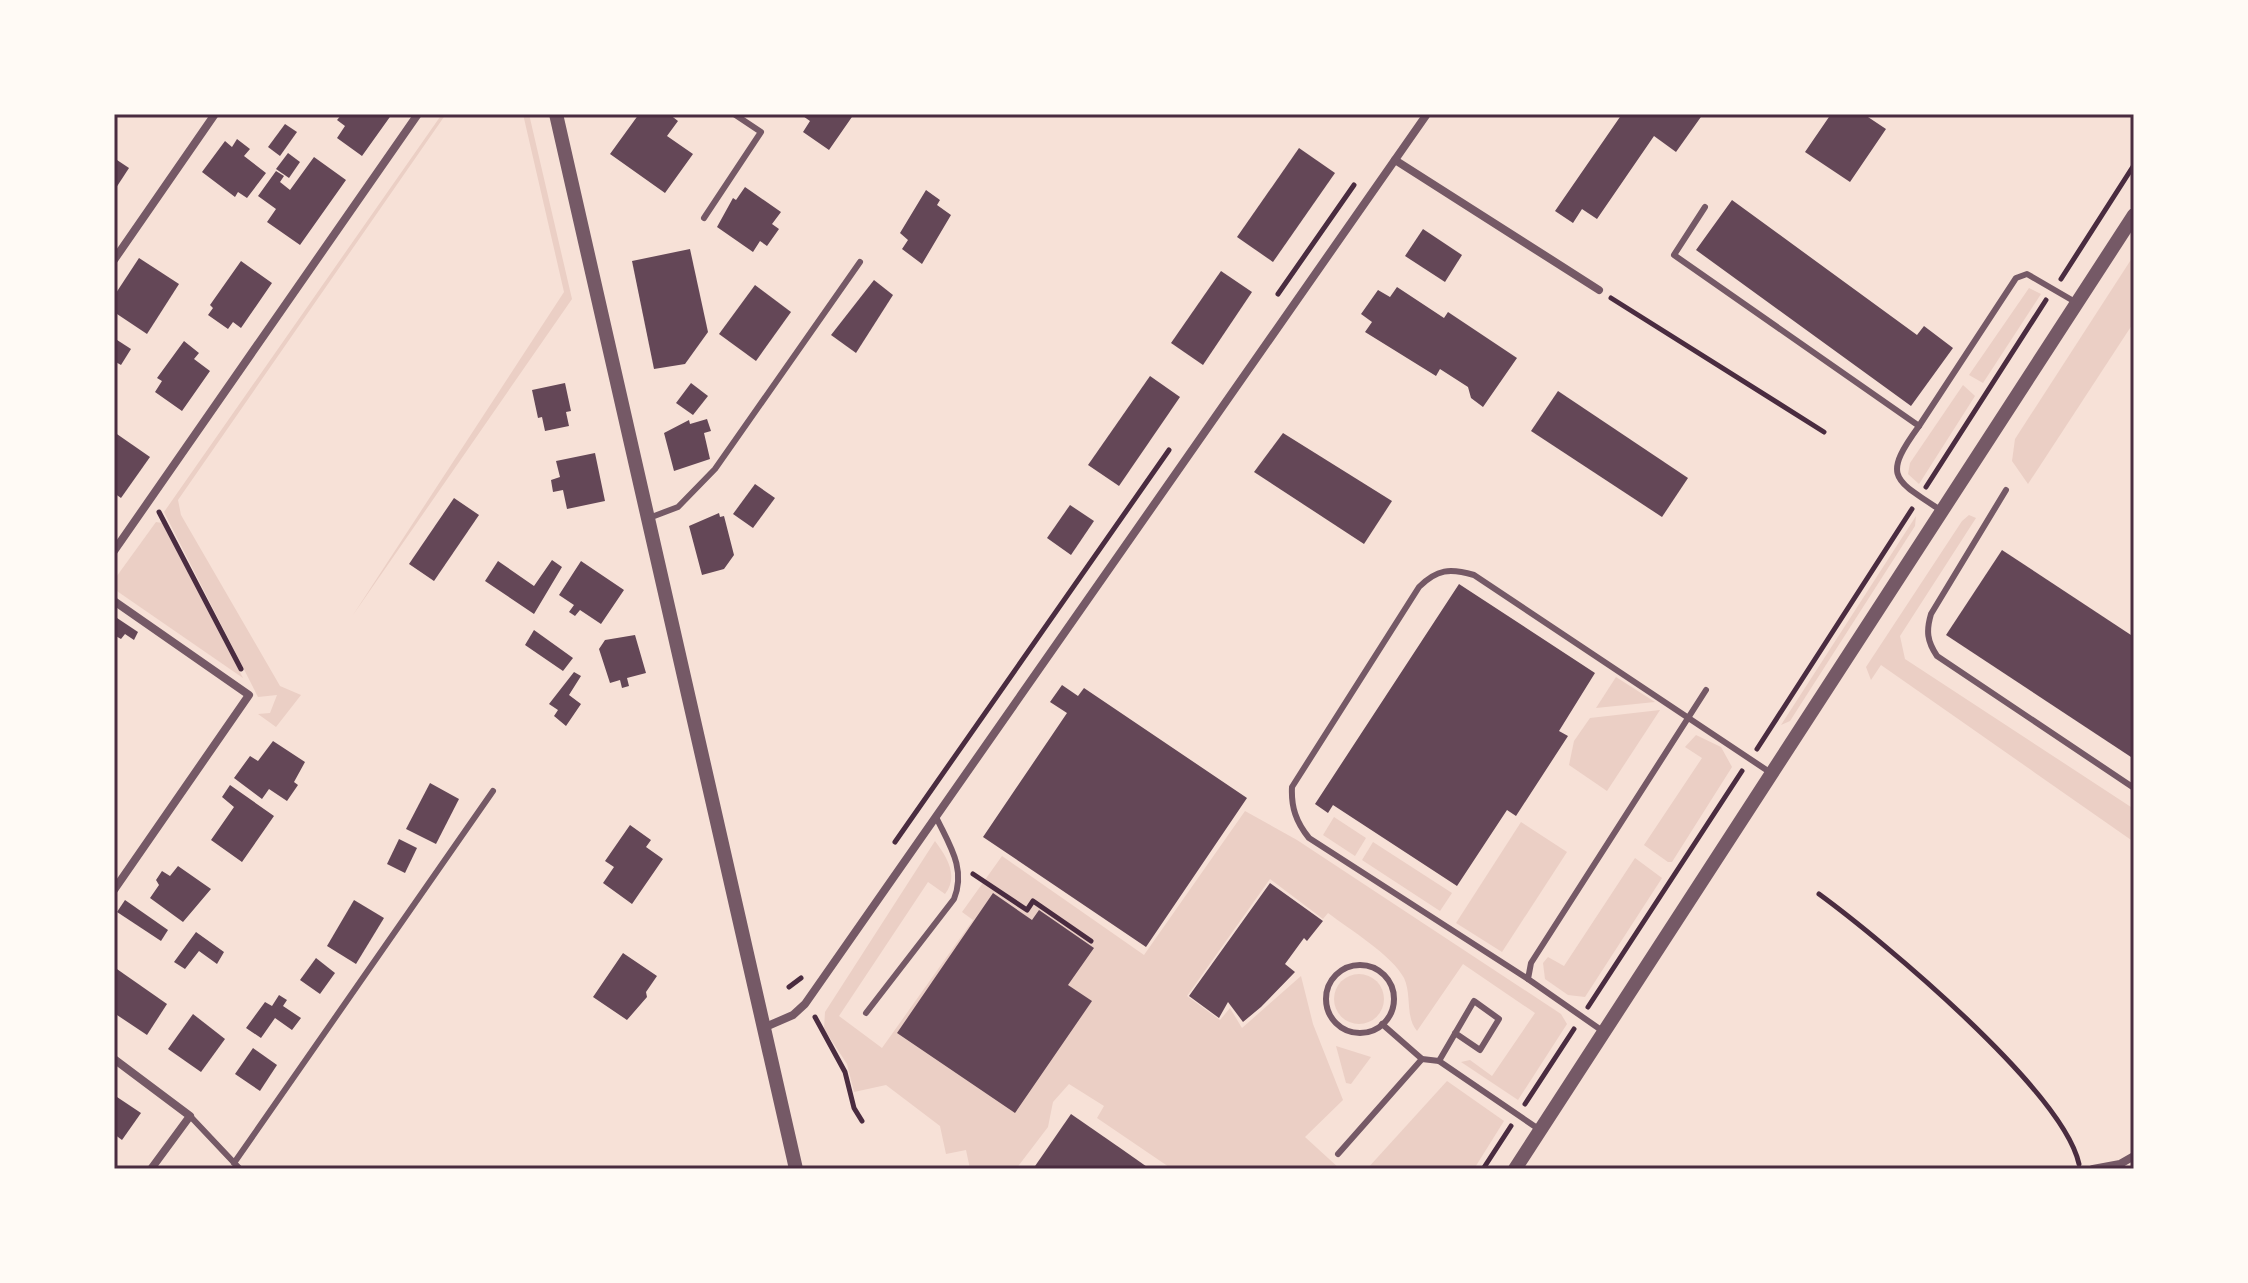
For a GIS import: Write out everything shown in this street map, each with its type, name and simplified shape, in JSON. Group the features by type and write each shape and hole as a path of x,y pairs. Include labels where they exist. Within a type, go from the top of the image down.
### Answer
{"street":[{"path":"114,260 215,114"},
{"path":"114,551 418,114"},
{"path":"763,1028 793,1015 805,1004 1427,114"},
{"path":"560,115 796,1169"},
{"path":"1395,160 1599,290"},
{"path":"1515,1169 2134,215"},
{"path":"114,601 249,695 114,890"},
{"path":"114,1059 190,1116 151,1169"},
{"path":"2093,1169 2120,1166 2134,1156"}],"lane":[{"path":"704,218 761,132 734,114"},
{"path":"1705,207 1674,255 1919,426"},
{"path":"649,518 678,507 715,469 860,262"},
{"path":"1942,511 1899,480 1896,466 1900,453 2016,278 2027,274 2077,303"},
{"path":"2006,490 1931,614 1926,629 1929,645 1937,656 2134,788"},
{"path":"1604,1032 1528,979 1309,838 1299,826 1292,787 1419,587 1442,570 1452,569 1474,575 1691,716 1772,773"},
{"path":"1528,979 1531,963 1706,690"},
{"path":"234,1163 493,791"},
{"path":"866,1013 954,899 959,886 959,864 937,819"},
{"path":"1366,965 1385,975 1391,982 1394,998 1382,1024 1360,1033 1335,1026 1327,1012 1325,993 1337,974 1350,967 1366,965"},
{"path":"1439,1061 1455,1033 1474,1001 1499,1019 1480,1050 1455,1033"},
{"path":"1382,1024 1422,1059 1439,1061 1540,1130"},
{"path":"1338,1154 1422,1059"},
{"path":"190,1116 240,1169"}],"path":[{"path":"1483,1169 2134,165"},
{"path":"1274,300 1361,176"},
{"path":"1599,290 1824,432"},
{"path":"889,850 1174,442"},
{"path":"150,497 246,678 249,695"},
{"path":"959,864 1027,910 1033,901 1091,941"},
{"path":"1819,894 1904,961 2005,1060 2074,1143 2080,1169"},
{"path":"780,988 789,987 809,966"},
{"path":"789,987 805,1004 845,1072 854,1108 862,1121"}],"shaded area":[{"path":"442,114 446,114 178,500 181,515 280,686 301,695 276,727 258,714 270,713 277,695 258,697 164,512"},
{"path":"523,114 529,114 572,299 353,615 564,292"},
{"path":"2134,255 2134,322 2028,484 2012,461 2015,439"},
{"path":"2029,288 2041,294 1983,383 1969,375"},
{"path":"1963,385 1975,396 1919,484 1908,474 1910,463"},
{"path":"1969,515 1976,518 1900,636 1905,659 2134,809 2134,842 1881,665 1871,680 1866,667 1962,521"},
{"path":"1916,516 1915,526 1790,721 1781,725"},
{"path":"156,522 162,523 243,678 114,589 114,580"},
{"path":"1616,677 1655,702 1596,708"},
{"path":"1660,710 1607,791 1569,765 1574,741 1590,718"},
{"path":"1696,735 1721,747 1732,767 1672,862 1668,862 1644,845 1702,758 1685,747"},
{"path":"1245,811 1297,840 1561,1014 1567,1024 1518,1100 1461,1062 1470,1060 1492,1076 1535,1013 1463,964 1417,1031 1411,1019 1404,978 1390,960 1328,913 1323,919 1270,879 1187,996 1220,1020 1230,1008 1242,1028 1301,976 1313,1024 1343,1100 1305,1137 1340,1169 1172,1169 1097,1118 1104,1106 1069,1084 1053,1102 1048,1127 1016,1169 970,1169 966,1150 946,1154 940,1126 886,1085 854,1092 847,1064 824,1029 825,1012 935,841 950,867 949,887 945,894 928,882 839,1016 882,1048 973,920 962,912 1002,856 1144,955"},
{"path":"1334,817 1366,838 1355,856 1323,835"},
{"path":"1521,822 1567,852 1502,952 1456,923"},
{"path":"1373,842 1452,893 1440,911 1362,860"},
{"path":"1635,858 1662,878 1585,997 1568,995 1545,979 1543,963 1548,957 1564,966"},
{"path":"1359,974 1377,981 1384,999 1377,1017 1359,1024 1341,1017 1334,999 1341,981"},
{"path":"1336,1046 1371,1057 1351,1084 1346,1083"},
{"path":"1447,1081 1504,1121 1474,1169 1367,1169"}],"building":[{"path":"342,114 392,114 362,156 337,138 345,126 337,120"},
{"path":"639,114 669,114 678,121 667,136 693,154 665,193 610,154"},
{"path":"800,114 854,114 829,150 803,132 810,121"},
{"path":"1622,114 1703,114 1676,152 1654,136 1597,219 1582,209 1573,223 1555,211"},
{"path":"1831,114 1870,114 1868,117 1886,129 1850,182 1805,152"},
{"path":"285,124 297,132 280,156 268,147"},
{"path":"237,139 250,149 244,156 266,173 247,198 238,192 235,197 202,172 225,141 232,147"},
{"path":"1299,148 1335,173 1273,262 1237,237"},
{"path":"288,153 300,162 289,178 276,169"},
{"path":"314,157 346,180 300,245 267,222 276,209 258,196 276,171 284,176 280,182 290,190"},
{"path":"114,158 129,168 114,191"},
{"path":"745,187 781,212 772,224 779,229 767,246 760,241 753,252 717,227 733,198 736,200"},
{"path":"926,190 940,200 937,205 951,215 922,264 902,249 908,240 900,233"},
{"path":"1732,200 1917,335 1924,326 1953,348 1911,406 1696,250"},
{"path":"1423,229 1462,255 1445,282 1405,256"},
{"path":"690,249 708,332 685,364 654,369 632,261"},
{"path":"139,258 179,284 147,334 114,312 114,296"},
{"path":"241,261 272,283 241,328 233,322 228,329 208,315 213,308 210,305"},
{"path":"1221,271 1252,292 1203,365 1171,343"},
{"path":"874,280 893,295 856,353 831,335"},
{"path":"755,285 791,312 756,361 719,334"},
{"path":"1397,287 1444,318 1448,312 1517,358 1483,407 1471,398 1468,387 1440,369 1436,376 1365,332 1372,322 1361,314 1378,290 1390,297"},
{"path":"114,338 131,349 121,365 114,361"},
{"path":"184,341 199,353 194,359 210,371 182,411 155,392 162,381 157,378"},
{"path":"1150,376 1180,397 1119,486 1088,465"},
{"path":"565,383 571,411 566,412 569,426 545,431 542,417 538,418 532,390"},
{"path":"691,383 708,396 693,415 676,403"},
{"path":"1558,391 1688,478 1662,517 1531,431"},
{"path":"707,419 711,431 704,433 710,459 674,471 664,433 689,420 690,424"},
{"path":"114,432 150,457 121,498 114,493"},
{"path":"1283,433 1392,501 1364,544 1254,472"},
{"path":"595,453 605,501 567,509 563,490 553,492 551,480 560,477 556,461"},
{"path":"755,484 775,498 753,528 733,514"},
{"path":"454,498 479,515 434,581 409,564"},
{"path":"1070,505 1094,521 1071,555 1047,538"},
{"path":"719,513 720,517 724,516 734,555 724,569 702,575 689,526"},
{"path":"2002,550 2134,637 2134,759 1946,635"},
{"path":"552,560 562,567 534,614 485,581 498,561 534,586"},
{"path":"581,561 624,590 601,624 580,610 575,616 569,612 574,605 559,595"},
{"path":"1459,584 1595,673 1559,731 1568,736 1516,816 1507,810 1457,886 1333,805 1328,813 1315,804"},
{"path":"114,616 138,632 134,640 125,634 121,639 114,635"},
{"path":"534,630 573,658 563,671 525,645"},
{"path":"635,635 646,673 627,678 629,686 622,688 620,680 610,683 599,649 605,640"},
{"path":"574,672 581,676 569,695 581,704 566,726 554,716 558,710 549,704"},
{"path":"1062,685 1078,696 1084,688 1247,798 1146,947 983,837 1067,713 1050,702"},
{"path":"273,741 305,762 294,782 298,785 287,801 269,789 262,799 234,778 250,756 258,761"},
{"path":"430,783 459,799 436,844 406,829"},
{"path":"230,785 274,816 242,862 211,840 234,807 222,797"},
{"path":"630,825 651,840 646,847 663,859 632,904 603,883 614,867 605,861"},
{"path":"399,839 417,848 405,873 387,864"},
{"path":"178,866 211,889 183,922 150,898 159,885 156,880 162,871 170,876"},
{"path":"1270,883 1323,921 1307,941 1304,938 1285,964 1295,972 1261,1007 1243,1022 1228,1002 1219,1018 1189,996"},
{"path":"993,893 1032,920 1039,910 1094,948 1068,985 1092,1001 1015,1113 897,1033"},
{"path":"125,900 168,930 161,941 117,912"},
{"path":"354,900 384,918 356,964 327,946"},
{"path":"196,932 224,952 217,964 199,951 185,969 174,962"},
{"path":"623,953 657,976 646,992 647,997 627,1020 593,997"},
{"path":"316,958 335,973 320,994 300,980"},
{"path":"114,967 167,1004 147,1035 114,1013"},
{"path":"279,995 287,1000 283,1006 301,1018 292,1030 275,1018 261,1038 246,1028 265,1002 272,1006"},
{"path":"193,1014 225,1039 201,1072 168,1049"},
{"path":"253,1048 277,1065 260,1091 235,1074"},
{"path":"114,1095 141,1113 122,1140 114,1134"},
{"path":"1071,1114 1123,1150 1150,1169 1033,1169"}]}
